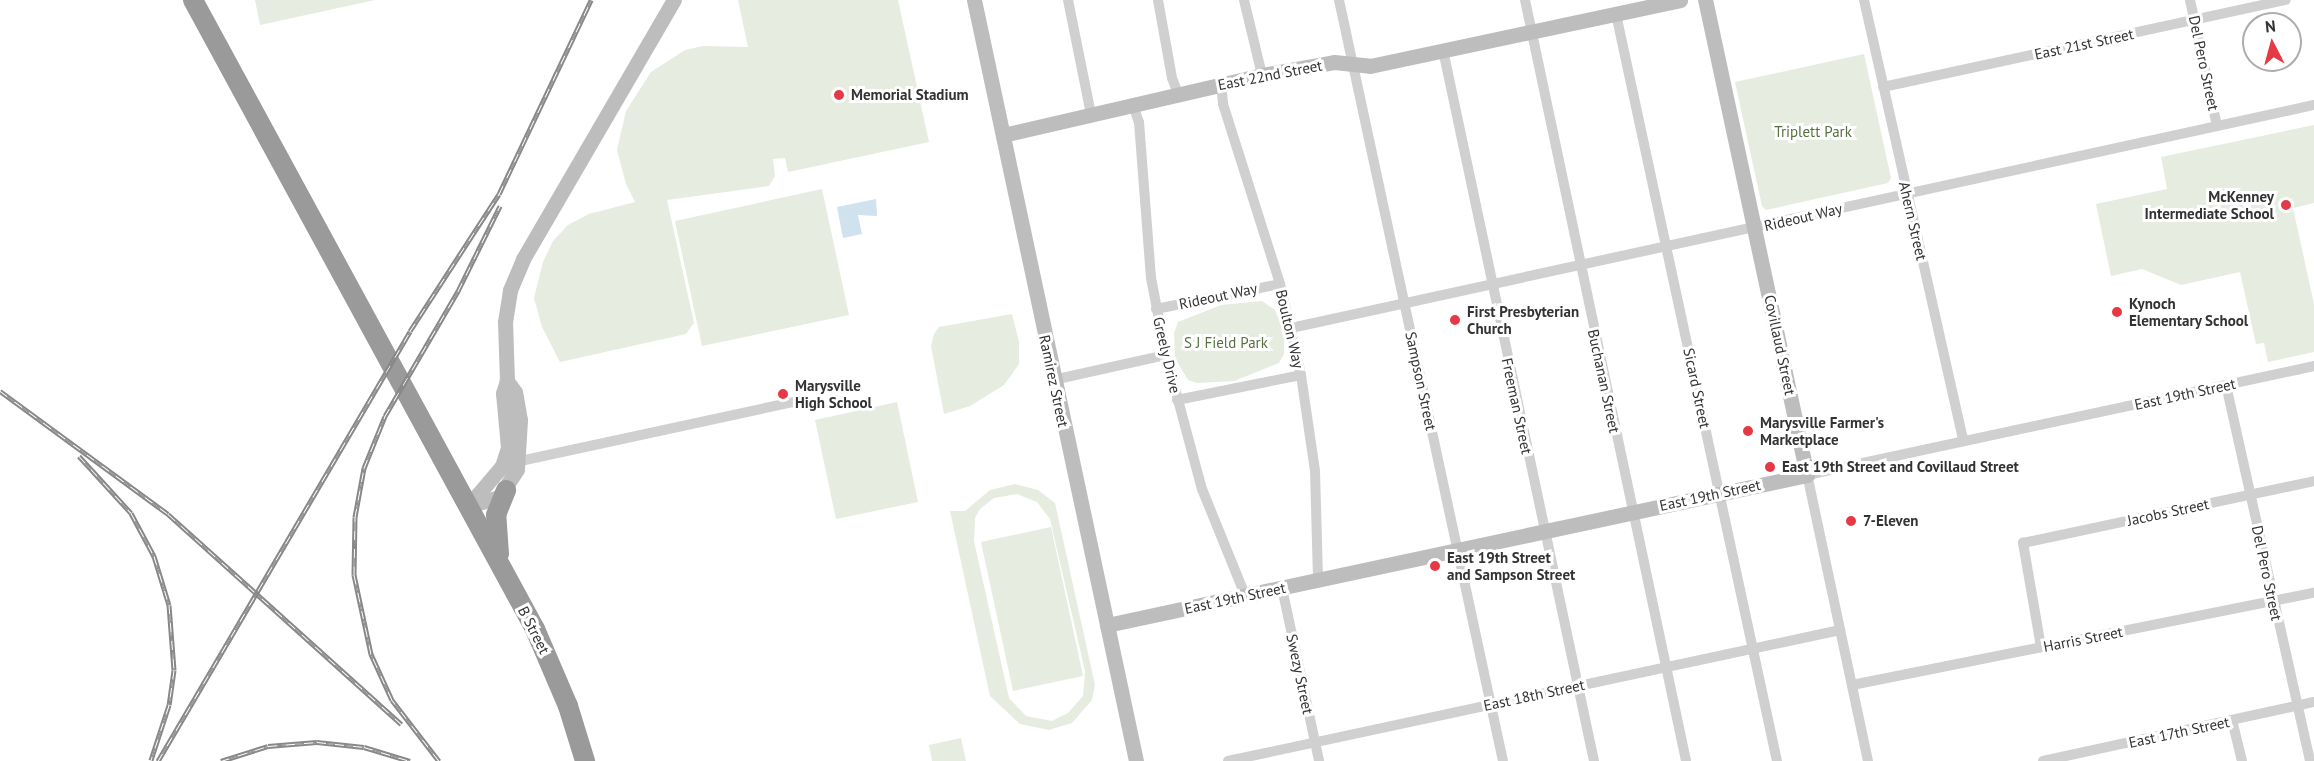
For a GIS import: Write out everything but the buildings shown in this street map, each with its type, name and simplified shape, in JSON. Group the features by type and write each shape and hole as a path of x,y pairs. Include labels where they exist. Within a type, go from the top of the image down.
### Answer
{"highway":[{"name":"B Street","path":"193,0 501,565 559,681 585,761"},
{"path":"501,565 495,516 506,490"}],"street":[{"path":"468,506 502,466 508,447 503,393 507,381 506,315 523,259 674,0"},
{"name":"Ramirez Street","path":"974,0 1053,380 1136,761"},
{"path":"1068,0 1091,114"},
{"path":"1158,0 1172,78 1178,94"},
{"path":"1244,0 1262,75"},
{"name":"Sampson Street","path":"1339,0 1503,761"},
{"name":"Buchanan Street","path":"1525,0 1686,761"},
{"name":"East 22nd Street","path":"1003,135 1262,75 1334,62 1370,66 1680,0"},
{"name":"Covillaud Street","path":"1705,0 1868,761"},
{"name":"Ahern Street","path":"1864,0 1963,441"},
{"name":"Del Pero Street","path":"2190,0 2217,126"},
{"name":"East 21st Street","path":"1883,87 2286,0"},
{"name":"Sicard Street","path":"1616,14 1777,761"},
{"name":"Freeman Street","path":"1443,50 1594,761"},
{"name":"Boulton Way","path":"1221,84 1223,104 1292,328 1315,471 1318,581"},
{"name":"Greely Drive","path":"1133,105 1139,122 1156,309 1166,355 1210,513 1245,596"},
{"name":"Rideout Way","path":"1292,328 2314,105"},
{"name":"Rideout Way","path":"1156,309 1280,284"},
{"path":"1053,380 1166,355"},
{"name":"East 19th Street","path":"1107,625 2314,366"},
{"path":"1178,400 1301,375"},
{"path":"468,506 492,501 506,490 518,461 520,420 515,392 507,381"},
{"name":"Del Pero Street","path":"2226,385 2310,761"},
{"path":"502,466 798,401"},
{"name":"Jacobs Street","path":"2041,647 2023,543 2314,481"},
{"name":"Swezy Street","path":"1282,588 1319,761"},
{"name":"Harris Street","path":"1852,685 2314,593"},
{"name":"East 18th Street","path":"1228,761 1840,630"},
{"name":"East 17th Street","path":"2043,761 2314,702"},
{"path":"2232,720 2242,761"}],"green space":[{"path":"255,0 375,0 260,25"},
{"path":"738,0 898,0 929,142 788,172 785,158 773,159 775,176 769,186 667,200 694,323 686,334 560,362 542,327 534,298 543,262 553,241 568,225 589,214 635,202 626,184 617,150 626,111 651,72 685,50 703,46 748,47"},
{"name":"Triplett Park","path":"1864,54 1891,178 1888,183 1766,210 1762,206 1735,82"},
{"path":"2314,125 2314,203 2293,208 2314,304 2314,352 2268,362 2264,343 2256,344 2240,272 2181,285 2142,269 2111,276 2096,204 2167,189 2161,157"},
{"path":"822,189 849,315 702,346 675,221"},
{"name":"S J Field Park","path":"1262,301 1275,310 1284,332 1284,354 1279,363 1234,381 1197,383 1188,380 1175,358 1174,333 1178,322 1221,305"},
{"path":"1012,314 1019,342 1019,364 1004,385 970,406 944,414 931,346 934,334 939,327"},
{"path":"897,402 918,502 836,519 815,420"},
{"path":"1015,484 1038,490 1055,503 1095,685 1092,700 1072,723 1049,730 1020,724 990,696 950,511 965,511 990,490","holes":["1017,494 1037,502 1050,519 1085,671 1083,696 1068,713 1052,721 1026,716 1009,698 974,541 975,518 980,509 994,498"]},
{"path":"1051,527 1083,676 1013,691 981,542"},
{"path":"961,738 966,761 932,761 929,745"}],"water":[{"path":"876,199 877,216 858,215 862,234 843,238 837,207"}],"railway":[{"path":"158,761 410,331 499,194 591,0"},
{"path":"439,761 392,700 371,654 354,575 355,517 364,468 385,416 458,291 500,206"},
{"path":"0,391 168,514 401,724"},
{"path":"79,456 131,513 154,556 169,605 174,670 169,705 151,760"},
{"path":"221,761 268,746 317,742 364,747 410,761"}],"place":[{"name":"Memorial Stadium","path":"839,95"},
{"name":"McKenney Intermediate School","path":"2286,205"},
{"name":"Kynoch Elementary School","path":"2117,312"},
{"name":"First Presbyterian Church","path":"1455,320"},
{"name":"Marysville High School","path":"783,394"},
{"name":"Marysville Farmer's Marketplace","path":"1748,431"},
{"name":"East 19th Street and Covillaud Street","path":"1770,467"},
{"name":"7-Eleven","path":"1851,521"},
{"name":"East 19th Street and Sampson Street","path":"1435,566"}]}
